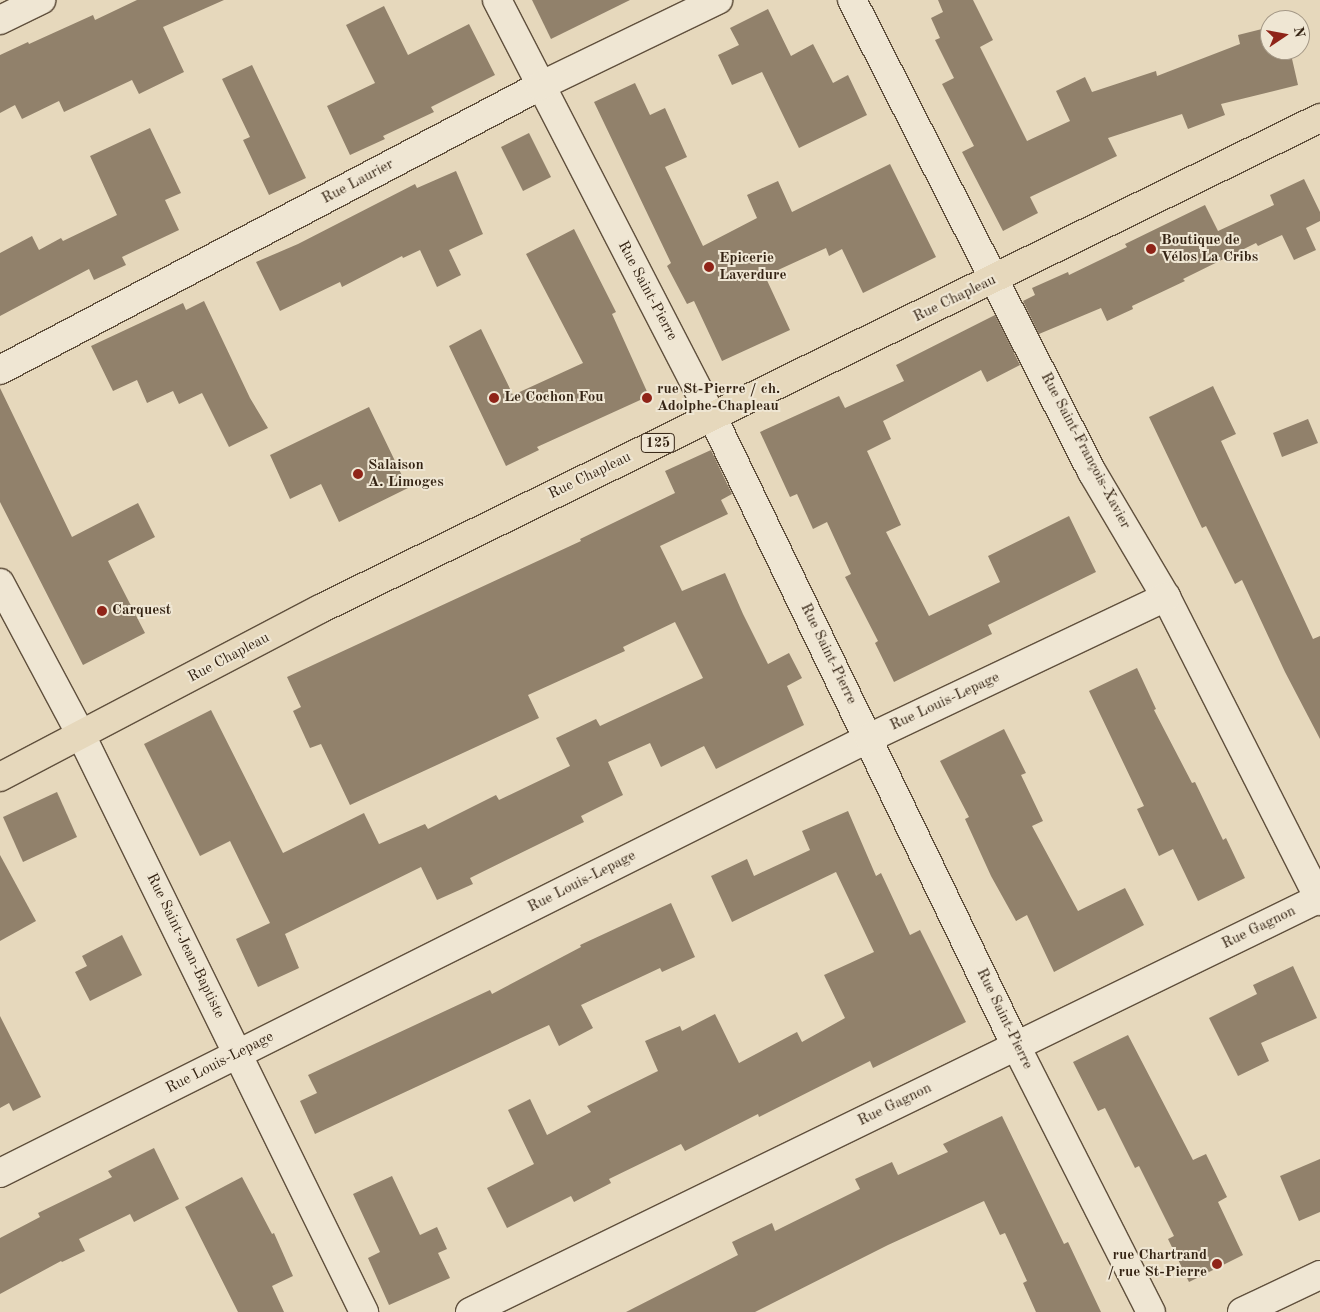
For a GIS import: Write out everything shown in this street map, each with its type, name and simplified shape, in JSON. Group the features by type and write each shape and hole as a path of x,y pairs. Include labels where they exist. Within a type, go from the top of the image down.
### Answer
{"main road":[{"name":"Rue Chapleau","path":"0,777 320,609 1320,118"}],"street":[{"path":"0,20 41,0"},
{"name":"Rue Saint-Pierre","path":"497,0 712,416 1016,1046 1151,1312"},
{"name":"Rue Laurier","path":"0,370 540,86 718,0"},
{"name":"Rue Saint-François-Xavier","path":"852,0 1092,472 1166,597 1320,899"},
{"name":"Rue Saint-Jean-Baptiste","path":"0,583 81,736 364,1312"},
{"name":"Rue Louis-Lepage","path":"0,1173 869,738 1166,597"},
{"name":"Rue Gagnon","path":"470,1312 1320,899"},
{"path":"1242,1312 1320,1275"}],"building":[{"path":"137,0 224,0 163,27 184,72 139,94 132,80 64,112 59,101 22,119 15,105 0,113 0,55 93,15 95,20"},
{"path":"532,0 630,0 551,39"},
{"path":"938,0 973,0 993,40 980,47 1027,141 1070,121 1056,91 1085,77 1092,92 1156,71 1157,76 1240,44 1238,35 1260,30 1260,60 1292,60 1298,85 1221,104 1225,115 1188,129 1182,114 1108,138 1117,156 1030,197 1038,213 1003,231 962,152 974,146 942,84 954,78 935,40 940,38 931,18 943,12"},
{"path":"384,6 408,55 469,24 495,75 431,107 434,112 383,136 385,139 350,155 327,106 375,83 346,25"},
{"path":"768,9 791,56 813,44 833,83 848,75 867,115 799,148 762,72 732,85 718,55 739,45 730,28"},
{"path":"252,65 306,178 269,195 243,140 250,137 222,79"},
{"path":"635,83 650,115 665,108 687,157 665,167 703,246 757,218 747,195 778,181 792,212 890,164 936,257 863,293 842,249 829,256 826,248 765,276 790,330 722,361 694,301 687,304 667,266 671,263 594,102"},
{"path":"150,128 181,193 165,200 179,230 122,257 126,265 94,280 89,269 0,316 0,253 32,236 39,250 61,238 63,241 117,215 90,156"},
{"path":"529,133 551,177 523,191 501,147"},
{"path":"456,171 483,234 449,250 461,275 437,287 420,250 403,258 402,256 342,287 340,282 280,311 256,262 298,244 415,184 417,188"},
{"path":"1304,179 1320,212 1320,221 1306,228 1316,250 1294,260 1282,235 1258,246 1256,243 1183,279 1185,281 1132,306 1133,309 1107,321 1101,308 1039,334 1023,301 1035,295 1032,288 1068,272 1069,275 1127,247 1125,244 1205,205 1218,231 1274,205 1270,195"},
{"path":"574,229 616,312 612,314 649,396 537,447 539,450 506,466 449,346 481,329 513,395 583,363 526,254"},
{"path":"204,301 250,398 268,428 229,447 202,393 179,404 173,391 147,403 137,380 113,391 91,346 183,303 186,310"},
{"path":"995,315 1020,365 987,382 981,370 883,421 891,439 867,451 901,525 886,532 929,616 1000,582 988,556 1069,516 1096,572 988,625 992,634 894,682 875,643 878,641 845,577 851,574 827,522 813,529 797,494 790,497 760,432 839,396 845,408 904,381 896,365"},
{"path":"1213,386 1236,434 1221,441 1313,639 1320,636 1320,739 1285,672 1242,580 1235,584 1206,526 1202,528 1149,417"},
{"path":"0,388 72,537 138,503 155,537 108,561 145,633 83,665 0,502"},
{"path":"369,407 408,488 339,522 321,484 290,499 270,455"},
{"path":"1308,419 1318,443 1282,457 1273,433"},
{"path":"711,450 732,494 721,500 728,514 660,546 682,591 725,573 768,664 789,653 802,678 787,686 804,725 716,769 704,746 661,767 650,743 608,762 623,795 581,816 584,822 470,878 473,884 437,900 421,867 285,934 299,968 258,987 236,939 270,923 230,841 200,856 144,744 211,710 283,853 364,813 379,844 425,824 428,829 496,795 499,800 570,766 556,738 596,719 600,726 703,678 675,622 623,647 625,651 528,695 539,718 350,805 321,744 310,748 293,711 301,707 287,677 581,541 580,539 675,493 665,471"},
{"path":"1137,668 1156,709 1154,710 1192,783 1195,782 1223,840 1226,838 1245,878 1198,901 1173,849 1159,856 1137,809 1144,806 1089,691"},
{"path":"1004,729 1026,773 1021,775 1043,821 1032,826 1078,911 1125,888 1144,925 1054,972 1027,915 1016,921 991,876 965,819 969,817 940,761"},
{"path":"57,792 77,837 23,862 3,817"},
{"path":"848,811 876,876 881,873 910,935 920,930 966,1022 873,1068 870,1061 759,1117 758,1114 685,1151 681,1144 609,1179 611,1183 574,1202 571,1196 507,1228 487,1188 534,1164 508,1110 530,1099 547,1135 591,1112 587,1106 658,1071 645,1041 680,1026 682,1031 715,1014 739,1063 797,1032 802,1042 845,1018 824,975 874,952 836,872 732,922 711,876 747,859 754,876 810,850 802,831"},
{"path":"0,855 36,921 0,941"},
{"path":"671,903 695,957 662,972 660,968 581,1005 593,1028 559,1046 549,1025 315,1134 300,1101 317,1093 308,1075 490,990 492,994 581,947 580,945"},
{"path":"122,935 142,975 90,1001 75,972 87,966 82,956"},
{"path":"1293,966 1317,1018 1261,1043 1269,1061 1238,1076 1209,1018 1257,994 1253,985"},
{"path":"0,1016 41,1097 13,1111 9,1103 0,1108"},
{"path":"1128,1035 1193,1160 1206,1154 1227,1197 1218,1202 1243,1255 1189,1282 1168,1239 1174,1236 1139,1166 1135,1168 1105,1108 1098,1111 1073,1062"},
{"path":"1002,1116 1064,1244 1068,1242 1101,1312 1036,1312 1023,1283 1027,1281 1005,1233 1000,1235 984,1201 888,1245 755,1312 626,1312 738,1255 732,1242 772,1223 775,1231 860,1189 855,1179 892,1162 898,1175 948,1152 943,1144"},
{"path":"154,1148 179,1199 134,1222 130,1214 79,1239 85,1251 61,1261 0,1294 0,1238 40,1217 38,1213 112,1177 108,1171"},
{"path":"1320,1159 1320,1212 1299,1221 1280,1176"},
{"path":"392,1176 420,1235 437,1227 447,1249 438,1253 450,1278 389,1305 368,1258 380,1252 353,1194"},
{"path":"242,1177 272,1234 274,1233 293,1276 272,1286 284,1312 238,1312 185,1207"}],"place":[{"name":"Boutique de Vélos La Cribs","path":"1151,249"},
{"name":"Epicerie Laverdure","path":"709,267"},
{"name":"Le Cochon Fou","path":"494,398"},
{"name":"rue St-Pierre / ch. Adolphe-Chapleau","path":"647,398"},
{"name":"Salaison A. Limoges","path":"358,474"},
{"name":"Carquest","path":"102,611"},
{"name":"rue Chartrand / rue St-Pierre","path":"1217,1264"}]}
